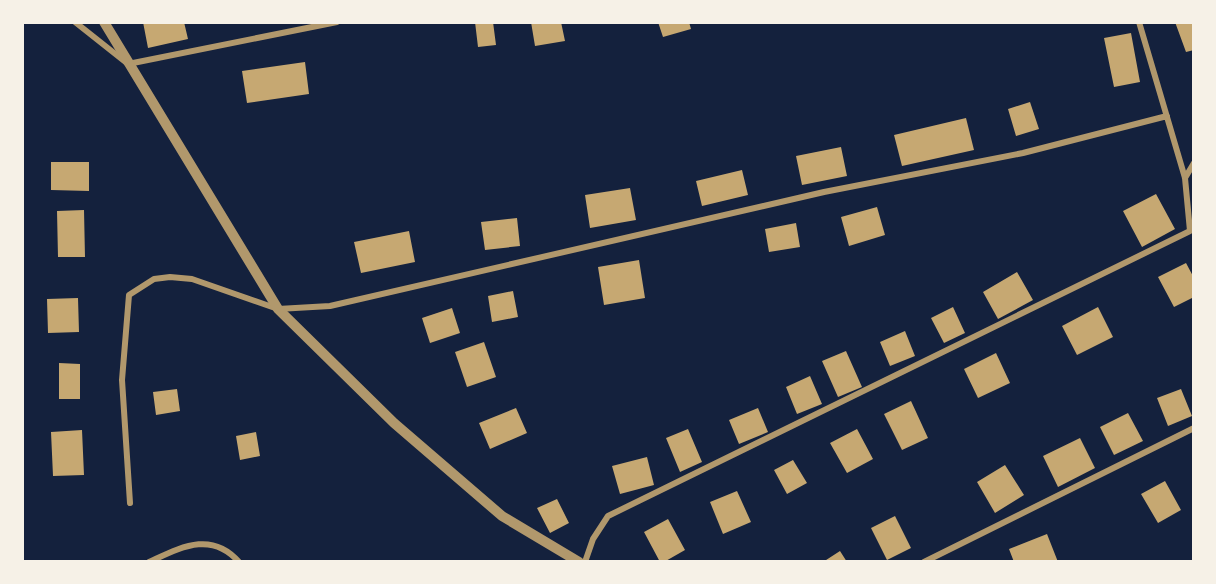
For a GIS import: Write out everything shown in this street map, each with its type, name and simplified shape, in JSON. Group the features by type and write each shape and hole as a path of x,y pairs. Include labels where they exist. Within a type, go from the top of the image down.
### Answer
{"street":[{"path":"75,22 128,64 337,22"},
{"path":"104,22 278,309 394,423 502,516 579,561"},
{"path":"585,561 593,539 609,516 1190,231 1185,178 1139,22"},
{"path":"130,503 122,380 129,295 154,279 170,277 192,279 278,309 330,306 824,192 1023,153 1167,116"},
{"path":"1185,178 1194,163"},
{"path":"924,561 1194,428"},
{"path":"149,561 176,549 198,544 225,549 239,561"}],"building":[{"path":"143,22 184,22 188,39 148,48"},
{"path":"475,22 493,22 496,45 478,47"},
{"path":"531,22 561,22 565,41 535,46"},
{"path":"658,22 689,22 691,29 663,37"},
{"path":"1175,22 1194,22 1194,50 1186,52"},
{"path":"1131,33 1140,82 1114,87 1104,38"},
{"path":"305,62 309,94 247,103 242,71"},
{"path":"1030,102 1039,129 1016,136 1008,109"},
{"path":"966,118 974,150 902,166 894,135"},
{"path":"841,147 847,176 802,185 796,156"},
{"path":"51,162 89,162 89,191 51,190"},
{"path":"742,170 748,195 702,206 696,181"},
{"path":"630,188 636,220 590,228 585,195"},
{"path":"1156,194 1175,229 1142,247 1123,211"},
{"path":"877,207 885,235 849,246 841,217"},
{"path":"84,210 85,257 58,257 57,211"},
{"path":"517,218 520,246 485,250 481,222"},
{"path":"796,223 800,247 769,252 765,229"},
{"path":"409,231 415,262 361,273 354,242"},
{"path":"639,260 645,298 604,305 598,267"},
{"path":"1186,263 1194,278 1194,297 1174,307 1158,277"},
{"path":"1017,272 1033,300 998,319 983,292"},
{"path":"513,291 518,317 492,322 488,296"},
{"path":"78,298 79,332 48,333 47,299"},
{"path":"953,307 965,333 944,343 931,318"},
{"path":"1098,307 1113,337 1077,355 1062,326"},
{"path":"452,308 460,333 430,343 422,318"},
{"path":"905,331 915,356 890,366 880,342"},
{"path":"484,342 496,377 467,387 455,352"},
{"path":"846,351 862,387 838,397 822,361"},
{"path":"996,353 1010,383 978,398 964,369"},
{"path":"59,363 80,364 80,399 59,399"},
{"path":"810,376 822,404 797,414 786,387"},
{"path":"177,389 180,411 156,415 153,392"},
{"path":"1181,389 1192,416 1168,426 1157,398"},
{"path":"911,401 928,438 902,450 884,414"},
{"path":"516,408 527,433 490,449 479,423"},
{"path":"758,408 768,432 739,444 729,420"},
{"path":"1128,413 1143,441 1114,455 1100,427"},
{"path":"688,429 702,462 680,472 666,438"},
{"path":"857,429 873,459 847,473 830,443"},
{"path":"82,430 84,475 53,476 51,432"},
{"path":"256,432 260,456 240,460 236,436"},
{"path":"1080,438 1095,468 1058,487 1043,456"},
{"path":"647,457 654,485 620,494 612,466"},
{"path":"793,460 807,483 787,494 774,470"},
{"path":"1005,465 1024,495 995,513 977,482"},
{"path":"1165,481 1181,510 1158,523 1141,494"},
{"path":"737,491 751,522 723,534 710,502"},
{"path":"557,499 569,523 550,533 537,508"},
{"path":"895,516 911,548 887,560 871,528"},
{"path":"668,519 685,550 660,562 644,532"},
{"path":"1047,534 1058,562 1014,562 1009,549"},
{"path":"840,551 847,562 823,562"}]}
